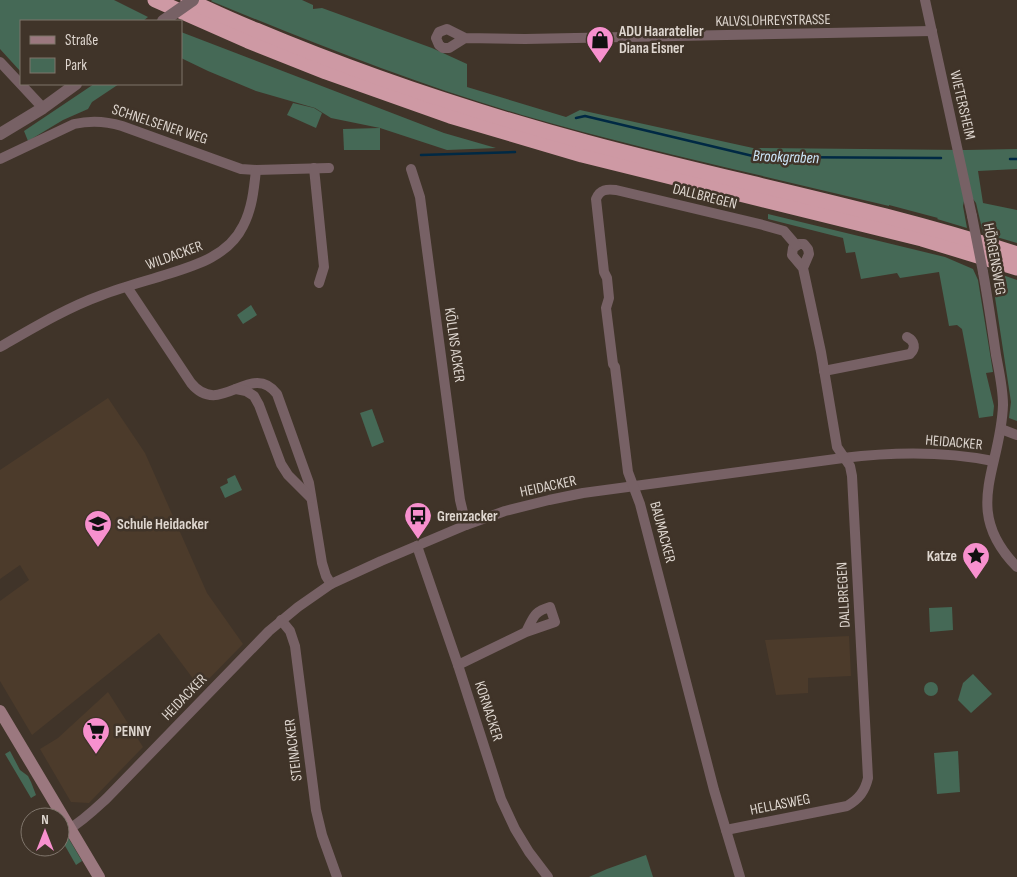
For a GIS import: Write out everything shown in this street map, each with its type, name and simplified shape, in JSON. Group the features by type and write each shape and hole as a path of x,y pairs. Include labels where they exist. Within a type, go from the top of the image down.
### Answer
{"highway":[{"path":"155,0 248,41 326,72 450,116 582,155 922,239 1017,268"},
{"path":"188,0 255,30 330,60 487,113 586,142 927,226 1017,254"}],"main road":[{"path":"0,711 57,807"},
{"path":"70,829 99,877"}],"street":[{"path":"164,20 193,0"},
{"name":"WIETERSHEIM","path":"925,0 972,216"},
{"name":"KALVSLOHREYSTRASSE","path":"465,38 572,38 932,31"},
{"path":"0,62 20,82"},
{"path":"24,85 45,106"},
{"path":"0,134 75,85"},
{"name":"SCHNELSENER WEG","path":"0,159 74,124 98,122 122,126 241,169 256,170"},
{"path":"314,168 324,267 319,283"},
{"path":"256,170 329,168"},
{"name":"KÖLLNS ACKER","path":"411,169 420,197 460,500 466,525"},
{"name":"WILDACKER","path":"0,348 72,307 104,294 204,261 216,255 227,247 243,226 254,188 256,170"},
{"name":"DALLBREGEN","path":"600,192 605,189 616,190 763,225 784,232 796,245 792,250 792,255 803,268 824,370 837,447 850,466 852,476 868,778 860,797 847,806 839,808"},
{"name":"BAUMACKER","path":"600,192 596,199 596,204 604,272 607,278 610,298 606,308 628,472 640,504 712,781 740,877"},
{"name":"HÖRGENSWEG","path":"972,216 983,272 1003,403 1000,430 987,498 989,522 1000,546 1017,566"},
{"path":"127,287 196,389 203,394 214,396 247,384 260,383 269,386 277,394 308,483 322,563 331,584"},
{"path":"824,370 910,354 914,350 914,345 908,338"},
{"path":"236,389 246,391 254,396 281,464 288,475 311,498"},
{"path":"1000,430 1017,435"},
{"name":"HEIDACKER","path":"70,829 107,798 281,620 331,584 466,525 514,508 583,493 874,454 932,454 974,457 993,461"},
{"name":"KORNACKER","path":"417,546 508,817 529,852 548,877"},
{"name":"STEINACKER","path":"281,620 290,631 295,646 316,810 322,835 337,877"},
{"path":"458,665 526,632"},
{"name":"HELLASWEG","path":"726,830 839,808"}],"shaded area":[{"name":"Schule Heidacker","path":"108,398 145,453 207,593 243,644 200,688 159,633 32,735 0,681 0,601 29,580 20,565 0,579 0,470"},
{"path":"849,636 851,676 808,678 808,693 776,695 765,640"},
{"path":"108,692 143,747 89,803 71,802 40,749 58,738"}],"green space":[{"path":"0,0 114,0 148,17 144,20 20,20 20,71 0,49"},
{"path":"212,0 302,0 313,5 313,9 322,8 432,48 467,64 467,87 566,117 580,110 753,148 1017,149 1017,169 978,171 983,203 1017,210 1017,243 983,233 976,203 970,195 965,196 963,206 967,228 889,205 613,140 522,115 443,90 326,47"},
{"path":"182,32 444,133 496,148 447,150 380,128 331,118 315,108 256,91 182,58"},
{"path":"93,85 118,85 92,102 88,109 63,120 28,141 24,131"},
{"path":"293,103 314,108 322,113 316,128 287,115"},
{"path":"380,128 380,150 344,150 343,129"},
{"path":"768,214 945,257 973,269 978,280 993,372 986,373 994,406 993,416 979,418 962,329 957,325 949,326 939,272 900,278 897,273 861,279 855,252 846,253 843,238 768,219"},
{"path":"991,271 1017,280 1017,421 1009,418 1011,402"},
{"path":"251,305 257,315 243,324 237,315"},
{"path":"372,409 384,442 372,447 360,413"},
{"path":"235,475 242,490 225,498 220,487 228,483 227,479"},
{"path":"952,607 953,630 930,632 929,608"},
{"path":"973,674 992,694 971,713 958,700 963,683"},
{"path":"928,682 934,682 938,689 934,696 928,696 924,692 924,686"},
{"path":"10,751 20,770 28,776 31,782 36,795 31,798 5,754"},
{"path":"958,751 960,792 937,794 934,753"},
{"path":"70,841 82,861 76,865 70,854"},
{"path":"646,855 653,877 589,877 607,869"}],"waterway":[{"name":"Brookgraben","path":"576,118 585,116 757,157 941,158"},
{"name":"Brookgraben","path":"421,155 515,152"},
{"name":"Brookgraben","path":"1010,159 1017,159"}],"place":[{"name":"ADU Haaratelier Diana Eisner","path":"600,64"},
{"name":"Grenzacker","path":"418,540"},
{"name":"Schule Heidacker","path":"98,548"},
{"name":"Katze","path":"976,580"},
{"name":"PENNY","path":"96,755"}]}
